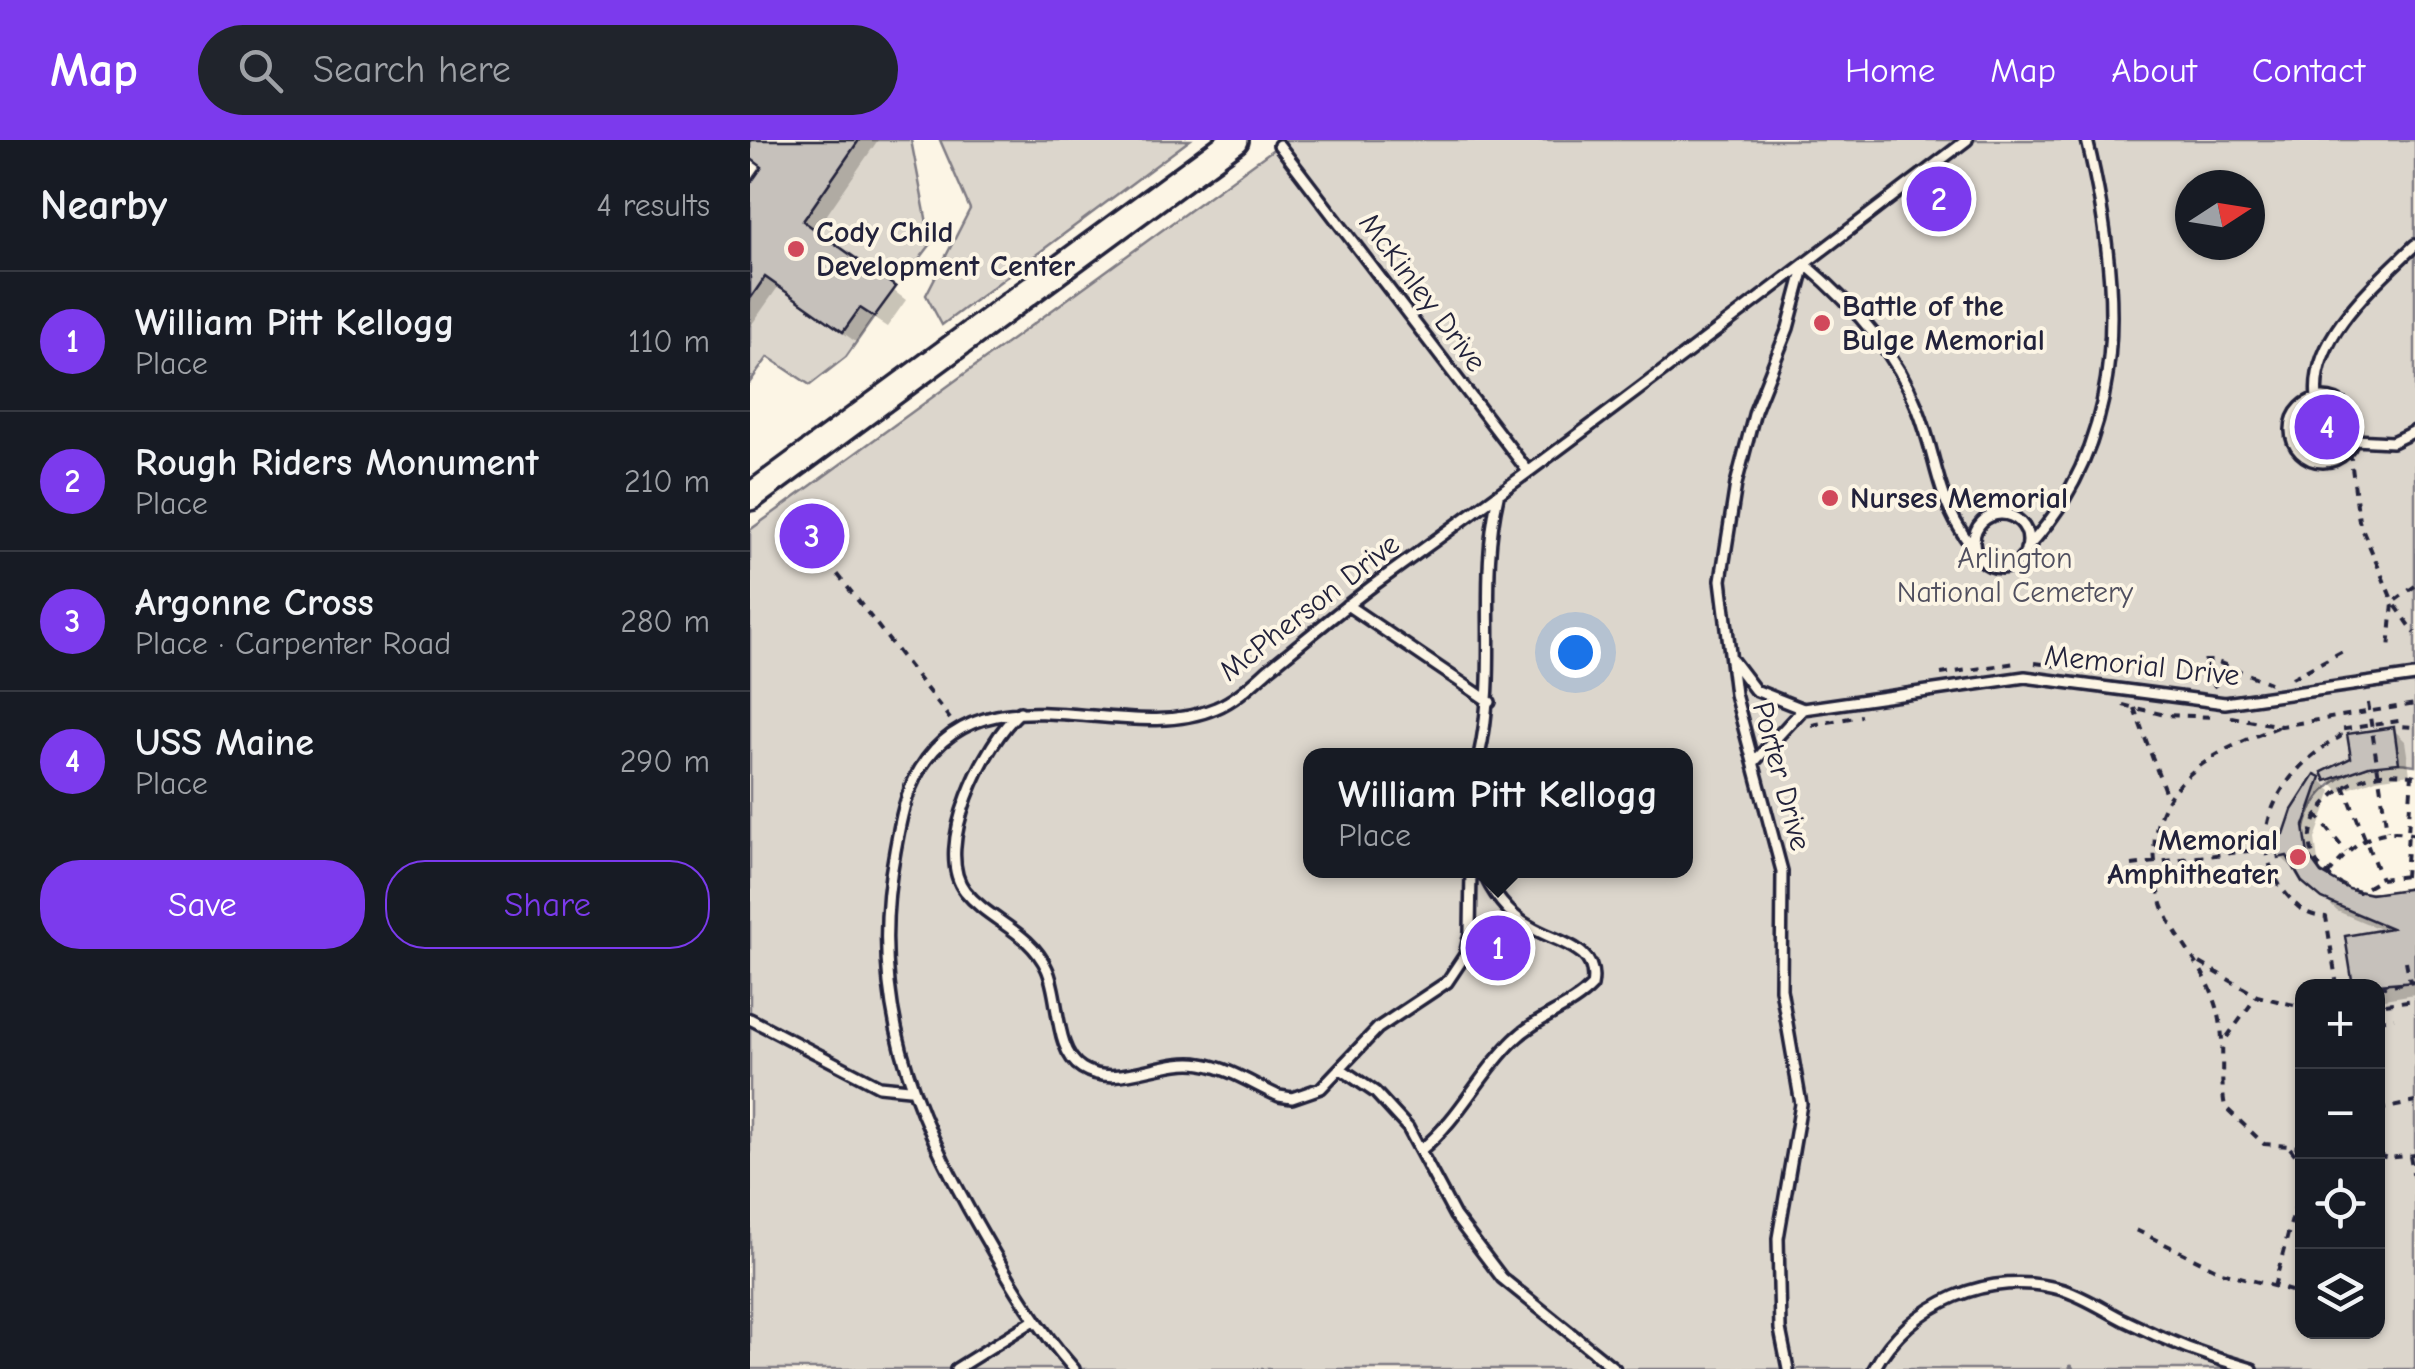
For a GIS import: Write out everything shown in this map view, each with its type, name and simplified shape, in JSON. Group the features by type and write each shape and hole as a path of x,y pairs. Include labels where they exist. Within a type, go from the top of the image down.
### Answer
{"street":[{"path":"750,497 1235,140"}],"lane":[{"name":"McPherson Drive","path":"1074,1369 1032,1321 955,1186 910,1089 893,1020 886,960 890,878 908,793 937,746 992,716 1020,712 1159,718 1219,708 1346,605 1498,496 1527,470 1967,140"},
{"path":"1805,264 1868,326 1892,358 1918,408 1946,506 1982,560 2008,567 2064,503 2087,456 2110,368 2113,295 2087,140"},
{"name":"McKinley Drive","path":"1278,145 1527,470"},
{"path":"2415,245 2368,292 2337,332 2319,362 2317,398 2294,418 2297,448 2314,461 2324,462 2352,444 2392,442 2415,432"},
{"name":"Porter Drive","path":"1788,1369 1780,1329 1778,1238 1801,1104 1782,1013 1779,852 1734,694 1721,580 1723,549 1756,411 1788,328 1805,264"},
{"path":"2317,398 2345,406 2355,425 2352,444"},
{"path":"1481,748 1490,702 1491,572 1498,496"},
{"path":"1982,560 1974,536 1982,522 1992,516 2009,515 2020,522 2027,535 2026,549"},
{"path":"1346,605 1490,702"},
{"name":"Memorial Drive","path":"1729,652 1755,690 1803,709 2025,677 2226,703 2266,701 2415,676"},
{"path":"1754,762 1803,709"},
{"path":"1020,712 1010,720 988,756 963,810 956,828 955,870 966,892 1017,932 1046,965 1066,1046 1080,1068 1104,1076 1201,1064 1292,1098 1320,1088 1378,1028 1447,982 1457,969 1470,933 1471,878"},
{"path":"1422,1148 1444,1131 1494,1061 1518,1036 1592,986 1594,975 1588,958 1514,916 1488,878"},
{"path":"750,1020 879,1086 910,1089"},
{"path":"1341,1069 1376,1092 1422,1148 1455,1216 1502,1278 1615,1369"},
{"path":"1874,1369 1894,1339 1928,1310 1966,1292 2018,1283 2064,1290 2181,1346 2252,1369"},
{"path":"956,1369 1032,1321"}],"path":[{"path":"2352,444 2359,521 2393,602 2415,633"},
{"path":"818,549 960,732"},
{"path":"2389,650 2393,602 2415,586"},
{"path":"2217,688 2204,676 2204,661 2215,661 2270,683"},
{"path":"2112,702 2165,716 2251,718 2280,726"},
{"path":"2368,704 2387,832"},
{"path":"2295,1147 2264,1144 2232,1118 2222,1092 2226,1041 2215,1000 2166,913 2155,862 2155,832 2168,799 2188,773 2213,755 2280,726 2415,704"},
{"path":"2134,708 2168,799"},
{"path":"1812,725 1863,716"},
{"path":"2337,979 2326,917 2310,916 2280,886 2266,849 2270,811 2290,776 2340,737 2339,730 2399,720 2400,726 2415,727"},
{"path":"2404,877 2412,834 2414,775 2376,773 2344,786 2316,814 2309,840 2318,863 2328,875 2359,892 2381,878 2404,877 2415,875"},
{"path":"2344,786 2381,878"},
{"path":"2316,814 2346,852"},
{"path":"2328,875 2346,852 2364,839 2387,832 2412,834"},
{"path":"2132,865 2266,849"},
{"path":"2196,961 2257,996 2295,1005"},
{"path":"2385,986 2412,982 2406,961"},
{"path":"2226,1041 2257,996"},
{"path":"2385,1004 2415,1000"},
{"path":"2385,1019 2394,1018"},
{"path":"2385,1108 2415,1102"},
{"path":"2290,1148 2298,1159"},
{"path":"2385,1155 2412,1155 2415,1184"},
{"path":"2274,1289 2295,1208"},
{"path":"2136,1230 2197,1262 2295,1293"}],"green space":[{"path":"859,140 911,140 931,244 902,282 886,272 881,276 803,221"},
{"path":"940,140 1190,140 942,325 926,295 970,209"},
{"name":"Arlington National Cemetery","path":"1286,140 2415,140 2415,765 2376,765 2345,775 2322,794 2308,818 2305,843 2313,866 2334,884 2368,893 2415,887 2415,1369 750,1369 750,530"},
{"path":"765,277 843,332 860,308 874,317 846,357 810,385 768,357 750,382 750,299"}],"building":[{"name":"Cody Child Development Center","path":"750,140 859,140 803,221 896,287 874,317 860,308 843,332 765,277 750,299 750,184 762,167 750,158"},
{"path":"2394,727 2399,763 2369,766 2326,781 2322,772 2351,758 2347,734"},
{"name":"Memorial Amphitheater","path":"2315,774 2321,777 2304,826 2308,855 2321,873 2349,889 2371,894 2415,888 2415,981 2385,983 2385,979 2352,979 2345,936 2391,928 2322,899 2302,882 2287,856 2278,858 2275,836 2284,834 2292,810"}],"place":[{"name":"Rough Riders Monument","path":"1939,199"},
{"name":"Cody Child Development Center","path":"796,249"},
{"name":"Battle of the Bulge Memorial","path":"1822,323"},
{"name":"USS Maine","path":"2327,427"},
{"name":"Nurses Memorial","path":"1830,498"},
{"name":"Argonne Cross","path":"812,536"},
{"name":"Memorial Amphitheater","path":"2298,857"},
{"name":"William Pitt Kellogg","path":"1498,948"}]}
